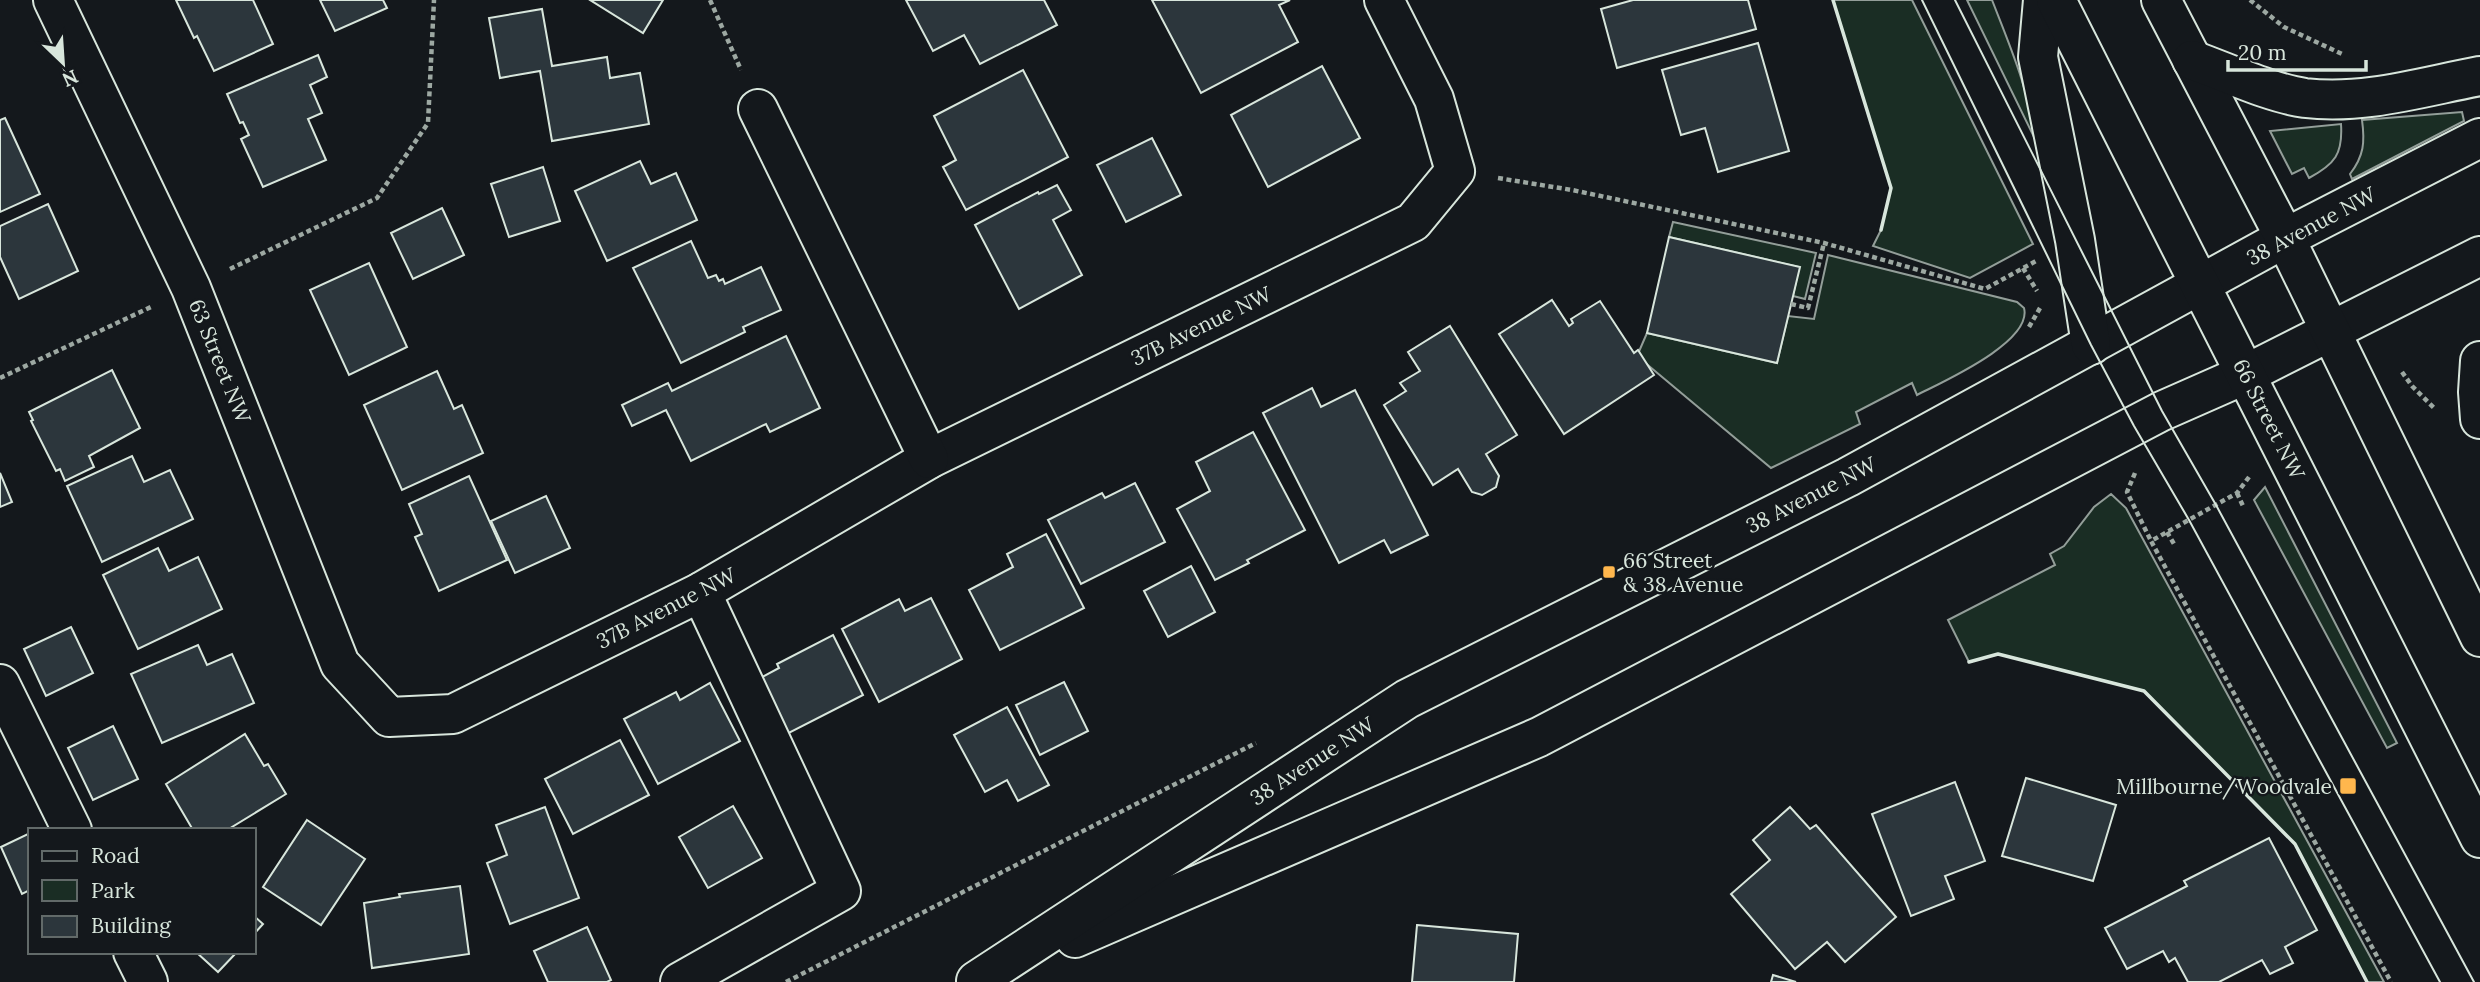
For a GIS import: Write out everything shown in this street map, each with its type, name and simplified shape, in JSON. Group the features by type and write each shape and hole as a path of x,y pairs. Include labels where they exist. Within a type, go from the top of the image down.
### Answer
{"street":[{"name":"63 Street NW","path":"53,0 191,288 340,664 389,717"},
{"path":"1384,0 1434,99 1455,171"},
{"path":"2043,0 2038,57 2075,240 2091,345"},
{"name":"66 Street NW","path":"2056,0 2480,838"},
{"path":"2161,0 2285,238 2480,637"},
{"path":"2192,60 2260,85 2303,97 2369,98 2480,76"},
{"path":"758,109 929,459"},
{"name":"38 Avenue NW","path":"975,982 1407,699 1848,477 2285,238 2480,138"},
{"name":"37B Avenue NW","path":"389,717 453,714 701,592 929,459 1413,222 1455,171"},
{"name":"38 Avenue NW","path":"975,982 1539,737 2162,411 2246,374 2480,256"},
{"path":"2462,416 2478,392 2480,361"},
{"path":"680,982 841,891 701,592"},
{"path":"0,684 71,828"},
{"path":"134,954 148,982"}],"path":[{"path":"0,378 377,198 428,123 434,0"},
{"path":"710,0 758,109"},
{"path":"2250,0 2284,27 2347,56"},
{"path":"1455,171 1572,190 1824,243 1985,289 2038,260"},
{"path":"1791,304 1808,308 1824,243"},
{"path":"2399,367 2429,405 2462,416"},
{"path":"2132,466 2136,475 2127,492 2151,541 2391,982"},
{"path":"2151,541 2237,493 2253,471"},
{"path":"2237,493 2243,506"},
{"path":"2167,532 2174,544"}],"green space":[{"path":"1833,0 1912,0 2033,244 1970,278 1873,246 1881,230 1891,188"},
{"path":"1967,0 1992,0 2024,86 2035,139"},
{"path":"2462,112 2464,121 2352,179 2350,174 2362,148 2362,120"},
{"path":"2341,124 2336,157 2309,178 2304,168 2292,174 2270,131"},
{"path":"1673,222 1816,253 1805,299 1793,296 1799,267 1669,237"},
{"path":"1828,255 2017,302 2024,308 2023,321 2015,334 2001,347 1964,371 1917,395 1912,383 1856,412 1860,424 1771,468 1637,356 1647,333 1777,363 1788,316 1814,319"},
{"path":"2265,487 2397,743 2387,748 2254,500"},
{"path":"2111,494 2126,508 2384,982 2367,982 2295,844 2144,691 1998,654 1969,662 1948,620 2055,565 2050,554 2064,546 2094,507"}],"building":[{"path":"176,0 253,0 273,44 214,71"},
{"path":"320,0 383,0 387,8 335,31"},
{"path":"590,0 663,0 643,33"},
{"path":"906,0 1044,0 1057,25 980,64 964,35 933,51"},
{"path":"1152,0 1290,0 1279,5 1298,42 1201,93"},
{"path":"1633,0 1748,0 1756,29 1617,68 1601,9"},
{"path":"542,9 552,66 607,57 610,78 640,73 649,124 552,141 540,71 500,78 489,18"},
{"path":"1758,43 1789,151 1718,172 1705,128 1681,135 1662,70"},
{"path":"318,55 327,77 310,85 322,113 308,119 326,160 263,187 241,139 249,135 243,122 240,123 227,94"},
{"path":"1322,66 1360,138 1268,187 1231,115"},
{"path":"1023,70 1068,157 966,210 943,167 956,160 934,116"},
{"path":"5,118 40,194 0,212 0,120"},
{"path":"1152,138 1181,195 1126,222 1097,165"},
{"path":"640,161 651,184 676,173 697,220 607,261 575,191"},
{"path":"543,167 560,221 509,237 491,184"},
{"path":"1057,185 1071,210 1053,220 1082,275 1019,309 975,225"},
{"path":"48,204 78,271 19,299 0,257 0,226"},
{"path":"442,208 464,255 413,279 391,233"},
{"path":"1669,237 1800,267 1777,363 1647,333"},
{"path":"691,241 708,278 716,275 719,281 723,279 725,284 761,267 781,310 743,327 745,332 681,363 633,268"},
{"path":"369,263 407,347 349,375 310,290"},
{"path":"1552,300 1569,326 1573,323 1571,319 1600,301 1634,353 1638,350 1654,375 1564,434 1499,334"},
{"path":"1450,326 1517,435 1486,454 1499,476 1496,487 1482,495 1472,492 1458,469 1433,485 1384,405 1406,391 1400,383 1420,371 1408,352"},
{"path":"786,336 820,408 770,432 766,424 691,461 666,410 632,426 622,405 668,383 672,391"},
{"path":"112,370 140,428 89,456 94,467 65,481 60,469 56,471 29,412"},
{"path":"437,371 454,409 462,405 483,453 402,490 364,405"},
{"path":"1312,388 1321,407 1355,390 1428,535 1391,553 1384,540 1339,563 1263,413"},
{"path":"1253,432 1305,530 1215,580 1177,509 1210,491 1196,462"},
{"path":"132,456 144,482 170,470 193,519 102,562 67,486"},
{"path":"0,473 12,502 0,507"},
{"path":"469,476 507,560 439,591 415,537 422,534 409,504"},
{"path":"1135,483 1165,542 1081,584 1048,520 1102,493 1105,498"},
{"path":"546,496 570,548 515,573 491,521"},
{"path":"1046,534 1084,608 1000,650 969,590 1013,567 1007,554"},
{"path":"158,548 169,571 198,557 222,609 138,649 103,575"},
{"path":"1191,566 1215,612 1168,637 1144,591"},
{"path":"931,598 962,659 879,702 842,629 899,599 905,611"},
{"path":"71,627 93,673 46,696 24,649"},
{"path":"833,635 863,695 777,739 749,684 779,668 777,664"},
{"path":"198,645 207,665 232,654 254,703 162,743 131,674"},
{"path":"1064,682 1088,731 1040,755 1016,705"},
{"path":"710,683 740,741 658,784 624,719 676,692 680,700"},
{"path":"1007,707 1049,785 1018,801 1007,780 985,792 954,735"},
{"path":"113,726 138,779 93,800 68,748"},
{"path":"245,734 264,766 268,764 286,794 230,828 192,828 166,784"},
{"path":"620,740 649,795 573,834 545,779"},
{"path":"2026,778 2116,805 2093,881 2002,856"},
{"path":"1955,782 1985,861 1945,876 1954,899 1911,916 1872,814"},
{"path":"733,806 762,858 708,888 679,837"},
{"path":"545,807 579,898 510,924 487,863 507,855 496,825"},
{"path":"1790,807 1810,829 1816,825 1896,917 1845,962 1827,942 1795,969 1731,894 1770,860 1753,840"},
{"path":"307,820 365,859 321,925 263,887"},
{"path":"28,834 28,891 22,894 1,847"},
{"path":"2269,838 2317,930 2285,947 2293,963 2270,974 2262,960 2219,982 2188,982 2175,958 2169,962 2163,951 2127,969 2105,928 2187,886 2184,881"},
{"path":"460,886 469,954 372,968 364,903 400,897 399,894"},
{"path":"256,918 263,924 256,932"},
{"path":"1417,925 1518,934 1514,982 1412,982"},
{"path":"587,927 611,980 548,982 534,951"},
{"path":"198,954 235,954 218,972"},
{"path":"1773,975 1796,982 1771,982"}],"tram line":[{"path":"1922,0 2091,345 2440,982"},
{"path":"1955,0 2162,411 2216,505 2474,982"}],"wall":[{"path":"1833,0 1891,188 1881,230"},
{"path":"1969,662 1998,654 2144,691 2295,844 2367,982"}],"place":[{"name":"66 Street & 38 Avenue","path":"1609,572"},
{"name":"Millbourne/Woodvale","path":"2348,786"}]}
